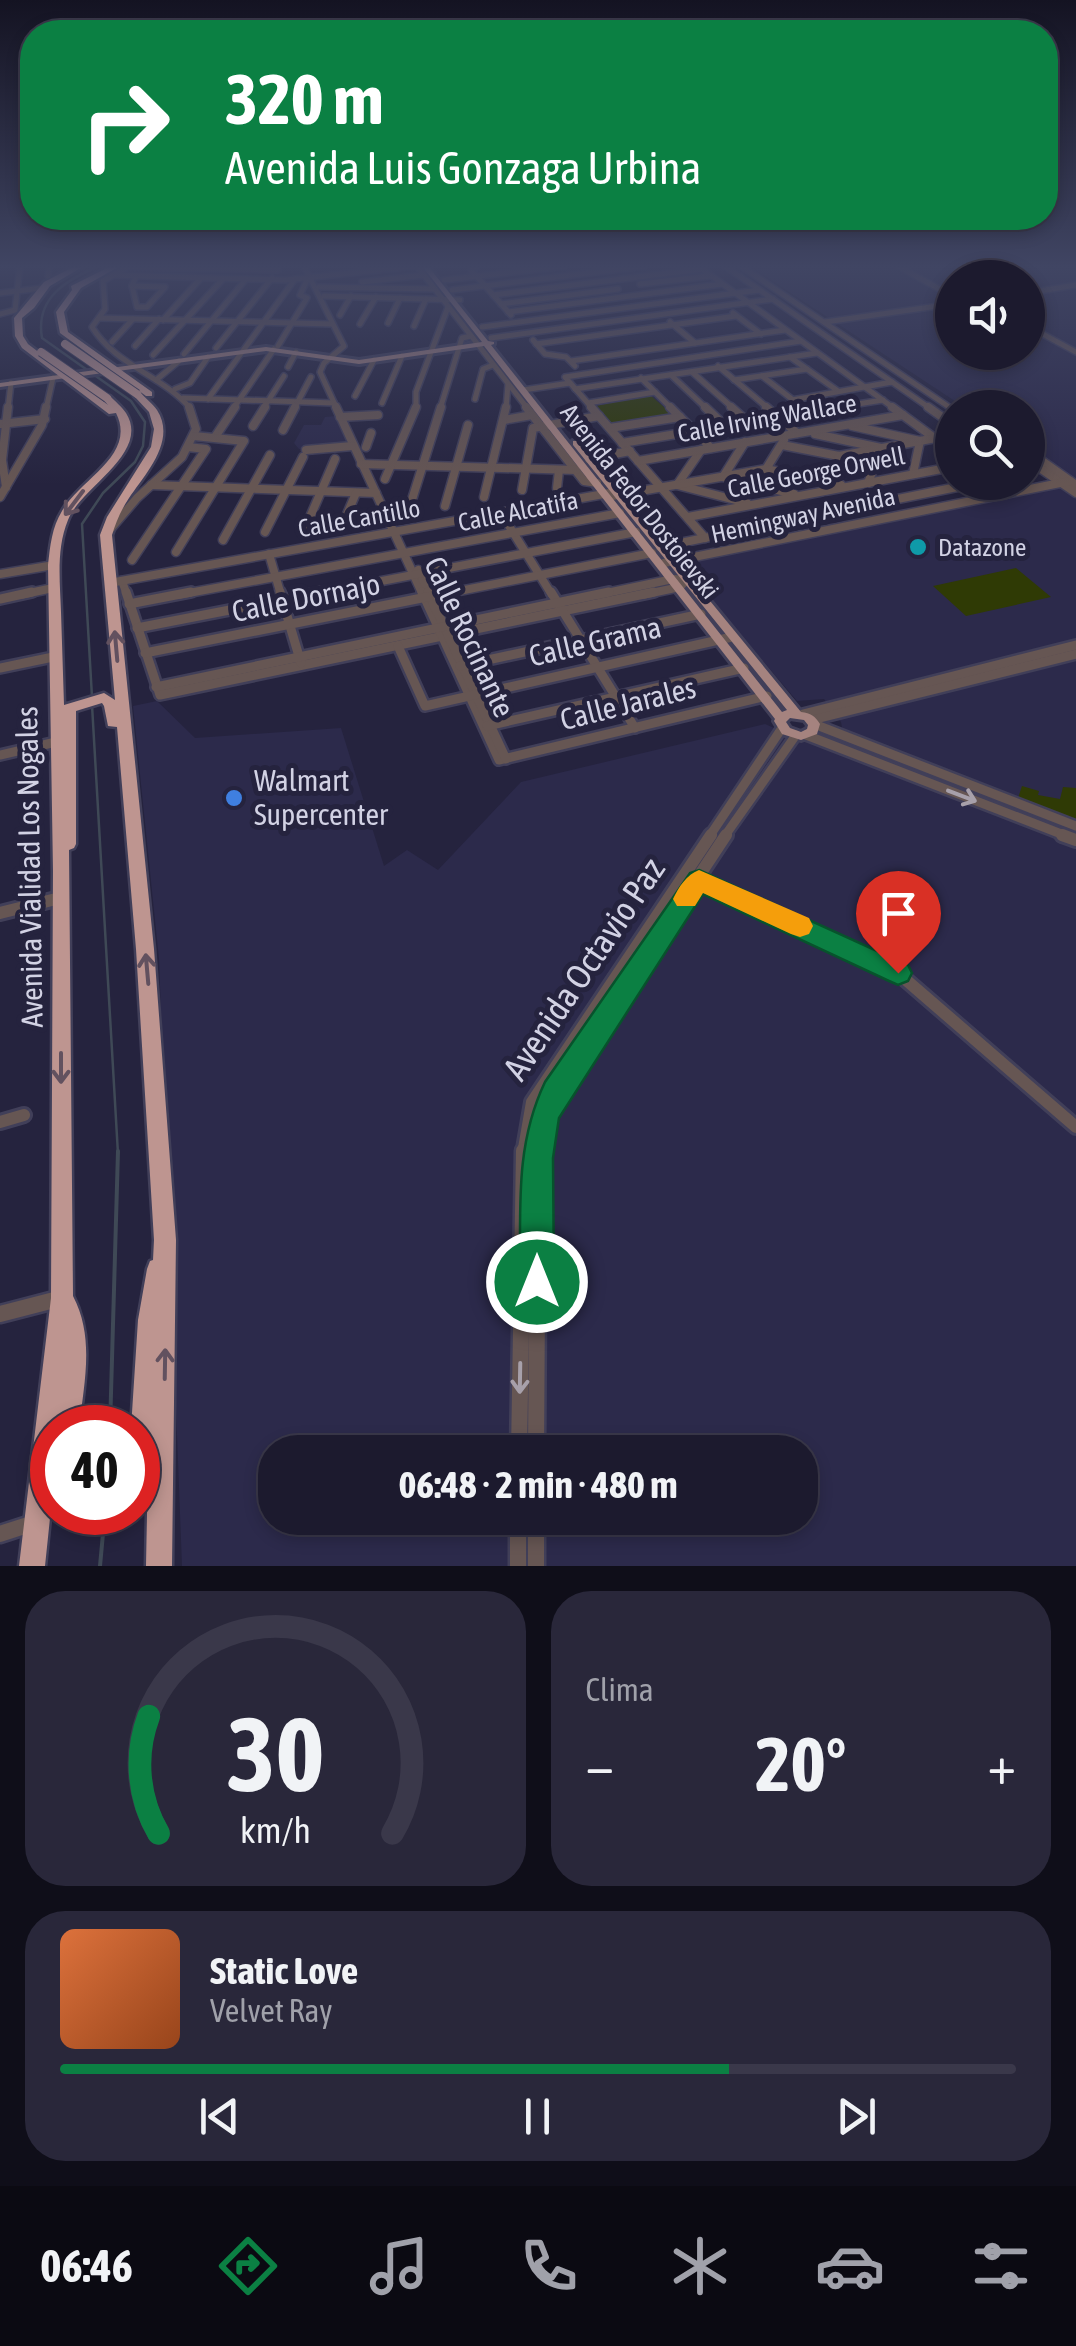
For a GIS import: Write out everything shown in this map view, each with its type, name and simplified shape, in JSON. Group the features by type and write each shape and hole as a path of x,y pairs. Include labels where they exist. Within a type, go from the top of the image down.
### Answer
{"highway":[{"path":"21,339 59,376 100,400 118,421 119,436 109,466"},
{"name":"Avenida Vialidad Los Nogales","path":"30,339 40,352 107,398 124,416 128,434 109,466 64,516 54,565 61,871 62,1298 50,1405"},
{"path":"61,339 137,394 153,411 159,430 158,444 147,479"},
{"path":"74,339 154,399 167,422 164,448 147,479 113,510 106,535 120,593 134,844 147,966 165,1240 166,1369 159,1566"},
{"path":"61,871 70,826 68,712 74,704 101,698 111,704 122,801 134,844"},
{"path":"147,1405 154,1292 165,1240"},
{"path":"62,1298 70,1310 74,1336 69,1405"},
{"name":"Avenida Vialidad Los Nogales","path":"32,1566 35,1535"}],"main road":[{"path":"276,347 333,358 374,360 484,341"},
{"name":"Avenida Fedor Dostoievski","path":"484,341 528,388 597,484 612,494 620,512 656,550"},
{"path":"127,366 276,347 333,358 432,350"},
{"path":"0,383 244,350"},
{"name":"Avenida Fedor Dostoievski","path":"555,423 588,459 701,614 727,638 744,668 767,696 799,723"},
{"name":"Avenida Fedor Dostoievski","path":"680,582 799,723"}],"street":[{"path":"99,339 127,366 175,389 196,417 188,447 147,479"},
{"path":"112,342 115,339"},
{"path":"135,346 142,339"},
{"path":"153,356 169,339"},
{"path":"156,380 197,339"},
{"path":"216,348 223,339"},
{"path":"208,399 251,339"},
{"path":"215,437 281,339"},
{"path":"340,339 344,346 320,372 343,417"},
{"path":"342,526 358,490 362,468 325,372 333,358 349,345 346,339"},
{"path":"385,479 416,409 416,392 436,339"},
{"path":"493,339 484,341 493,365 584,481 597,484"},
{"path":"532,339 545,354 566,357 581,374"},
{"path":"536,344 567,339"},
{"path":"605,339 620,354"},
{"path":"635,339 647,350"},
{"path":"658,339 679,359"},
{"path":"691,339 696,343"},
{"path":"571,362 727,339"},
{"path":"798,339 934,438"},
{"path":"830,339 935,412"},
{"path":"849,339 935,397"},
{"path":"860,339 935,390"},
{"path":"1052,339 1076,352"},
{"path":"721,340 734,351"},
{"path":"570,384 581,374 801,341"},
{"path":"809,347 836,343"},
{"path":"410,506 460,346"},
{"path":"288,367 296,352"},
{"path":"528,388 642,379 817,353"},
{"path":"706,355 797,433"},
{"path":"382,403 402,356"},
{"path":"175,389 190,383 208,357"},
{"path":"790,357 839,392"},
{"path":"356,396 374,360"},
{"path":"475,399 482,371 493,365"},
{"path":"629,367 711,448"},
{"path":"734,380 807,369"},
{"path":"692,372 748,422"},
{"path":"672,375 725,426"},
{"path":"0,497 45,419 59,376"},
{"path":"253,426 284,376"},
{"path":"762,376 808,412"},
{"path":"283,430 311,377"},
{"path":"6,487 1,460 3,423 17,381"},
{"path":"792,400 892,382"},
{"path":"484,497 507,408 508,384"},
{"path":"570,384 705,538"},
{"path":"588,403 655,392"},
{"path":"183,398 334,403"},
{"path":"622,444 883,400"},
{"path":"507,408 524,404"},
{"path":"343,417 378,415"},
{"name":"Calle Irving Wallace","path":"638,461 904,415"},
{"path":"504,420 532,416"},
{"path":"522,490 532,430 599,416"},
{"path":"610,428 680,417"},
{"path":"887,418 914,423"},
{"path":"3,423 45,419"},
{"path":"445,506 468,425"},
{"path":"847,425 920,441"},
{"path":"806,432 881,448"},
{"path":"786,435 766,469 851,486 876,503"},
{"path":"176,552 244,441 194,436"},
{"path":"265,532 305,454 370,436 366,447"},
{"path":"782,445 839,456 934,438"},
{"path":"913,474 920,441"},
{"path":"746,442 723,477 801,496"},
{"path":"132,560 206,449 188,447"},
{"path":"868,483 881,448"},
{"path":"701,450 677,485 753,505"},
{"path":"588,459 630,452"},
{"path":"223,540 270,456"},
{"path":"826,482 839,456"},
{"path":"1,460 24,458"},
{"path":"304,531 335,459"},
{"path":"1045,464 1069,482 1076,493"},
{"path":"362,468 390,465 576,470"},
{"name":"Calle Rocinante","path":"362,468 397,532 503,760"},
{"name":"Calle Cantillo","path":"120,593 269,554 766,469"},
{"name":"Calle George Orwell","path":"688,517 935,469"},
{"path":"1045,469 1069,482"},
{"path":"557,488 559,470"},
{"path":"147,479 181,486 358,490 378,494"},
{"name":"Hemingway Avenida","path":"666,563 1069,482"},
{"name":"Calle Dornajo","path":"145,653 935,491"},
{"path":"763,503 783,522"},
{"name":"Calle Alcatifa","path":"120,593 275,576 620,512"},
{"path":"501,513 635,728"},
{"path":"137,628 636,532"},
{"path":"269,554 301,662"},
{"path":"0,574 54,565"},
{"path":"120,593 137,628 158,691 680,582"},
{"path":"0,599 54,588"},
{"path":"458,667 701,614"},
{"path":"301,662 398,646 442,632"},
{"name":"Calle Grama","path":"398,646 423,705 727,638"},
{"path":"799,723 1076,644"},
{"path":"799,723 1076,654"},
{"path":"0,668 54,657"},
{"path":"486,726 744,668"},
{"name":"Calle Jarales","path":"503,760 767,696"},
{"path":"799,723 1076,826"},
{"path":"799,723 1076,840"},
{"name":"Avenida Octavio Paz","path":"519,1435 522,1161 526,1119 532,1102 566,1048 765,776 799,723"},
{"path":"0,755 56,742"},
{"path":"692,877 898,973 1076,1127"},
{"name":"Avenida Octavio Paz","path":"536,1435 537,1158 544,1118 566,1076 692,877"},
{"path":"0,913 60,898"},
{"path":"0,1122 24,1115"},
{"path":"0,1314 62,1298"},
{"path":"0,1534 30,1524"},
{"path":"518,1535 518,1566"},
{"path":"536,1535 536,1566"}],"shaded area":[{"path":"861,339 935,339 935,370 1045,370 1045,339 1076,339 1076,1566 182,1566 159,959 133,706 157,701 195,738 341,728 384,866 407,850 438,870 521,782 765,724 804,741 843,733 841,722 824,699 797,701 674,557 950,500 1045,500 1045,480 1066,476 1045,461 1045,390 938,390"},
{"path":"336,416 349,446 299,449 294,443 304,425 321,425 325,417"}],"green space":[{"path":"650,395 672,414 616,425 610,424 596,406"},
{"path":"1016,568 1051,597 966,616 933,586"},
{"path":"1022,786 1039,791 1038,795 1060,799 1063,787 1076,788 1076,820 1018,798"}],"waterway":[{"path":"44,339 131,401 145,422 143,446 135,462 103,493 82,524 92,697"},
{"path":"92,705 118,1153"},
{"path":"111,1405 118,1153"},
{"path":"100,1566 103,1535"}],"slow traffic":[{"path":"686,899 699,880 800,926"}],"place":[{"name":"Datazone","path":"918,547"},
{"name":"Walmart Supercenter","path":"234,798"}],"route":[{"path":"537,1282 537,1158 544,1118 556,1092 699,880 898,973"}]}
